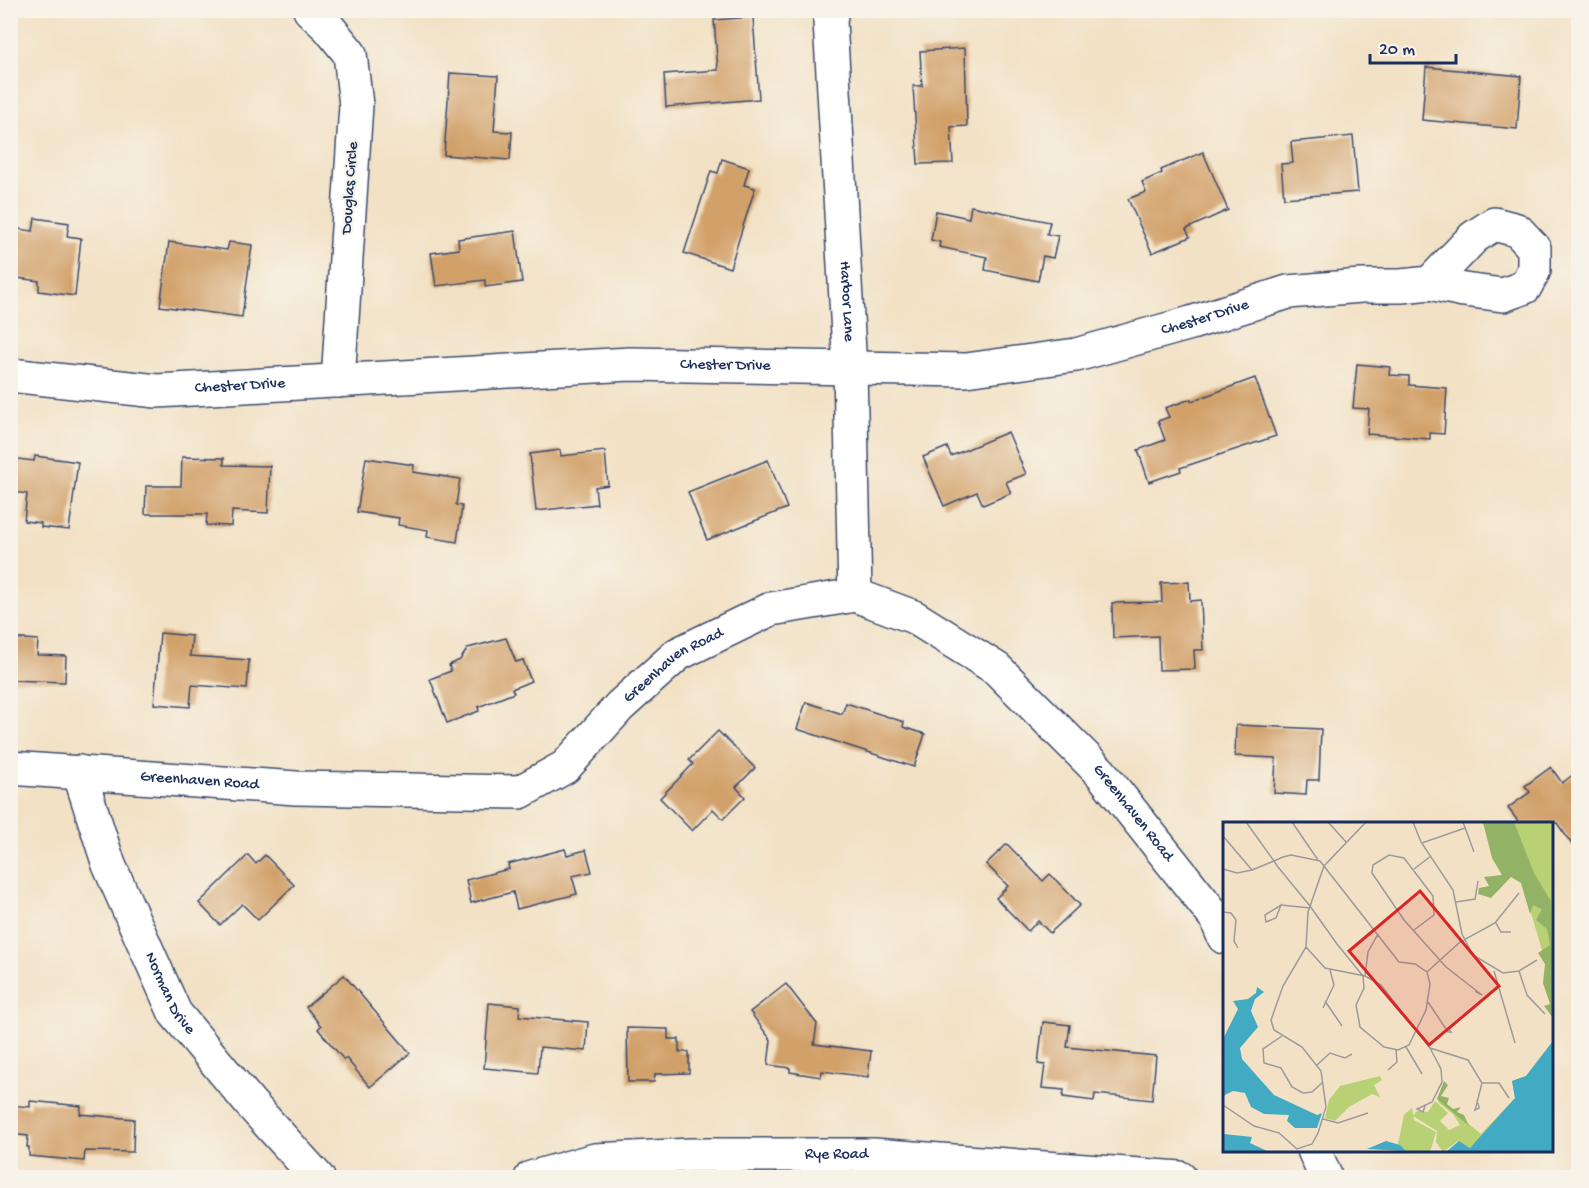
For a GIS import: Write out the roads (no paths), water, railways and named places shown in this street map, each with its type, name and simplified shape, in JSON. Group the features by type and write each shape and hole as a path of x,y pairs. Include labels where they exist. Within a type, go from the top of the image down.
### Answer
{"street":[{"name":"Douglas Circle","path":"310,10 329,28 350,54 356,105 338,381"},
{"name":"Harbor Lane","path":"832,10 831,33 850,369 855,595"},
{"name":"Chester Drive","path":"10,375 157,391 630,364 966,370 1076,355 1191,323 1288,292 1361,286 1401,286 1430,282"},
{"name":"Greenhaven Road","path":"10,768 296,788 520,792 565,767 620,706 678,654 771,609 855,595 914,617 997,669 1101,773 1216,918 1223,935"},
{"name":"Norman Drive","path":"79,772 109,865 175,1013 318,1178"},
{"path":"1315,1152 1326,1178"},
{"name":"Rye Road","path":"531,1178 595,1160 691,1155 873,1155 1180,1178"}]}
